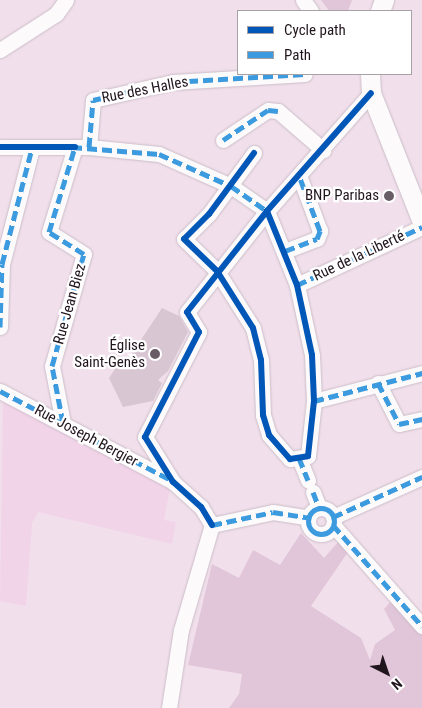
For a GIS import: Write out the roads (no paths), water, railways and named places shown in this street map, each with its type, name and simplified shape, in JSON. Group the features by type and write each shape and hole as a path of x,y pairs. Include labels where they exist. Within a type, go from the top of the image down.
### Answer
{"main road":[{"path":"370,75 371,93 422,222"}],"street":[{"path":"0,50 56,14 66,0"},
{"name":"Rue des Halles","path":"82,147 92,100 173,82 288,75"},
{"path":"173,482 145,437 199,332 186,312 267,211 300,178 371,93"},
{"path":"223,140 268,110 278,111 323,150"},
{"path":"0,147 82,147 159,154 231,186 267,211 285,251 297,285 312,355 314,401 308,456 295,458"},
{"name":"Rue Jean Biez","path":"62,423 52,366 84,254 49,232 82,147"},
{"path":"0,328 2,264 32,148"},
{"path":"254,153 231,186 184,239 217,271 253,328 261,360 263,415 269,435 295,458 310,486 317,533 333,521 422,477"},
{"path":"285,251 317,239 320,231 300,178"},
{"name":"Rue de la Liberté","path":"297,285 422,227"},
{"path":"314,401 422,373"},
{"path":"378,383 399,424 422,419"},
{"name":"Rue Joseph Bergier","path":"0,391 173,482 201,507 212,525"},
{"path":"169,708 181,630 212,525 273,512 314,513 333,521 422,626"}],"place":[{"name":"BNP Paribas","path":"389,196"},
{"name":"Église Saint-Genès","path":"155,354"}]}
